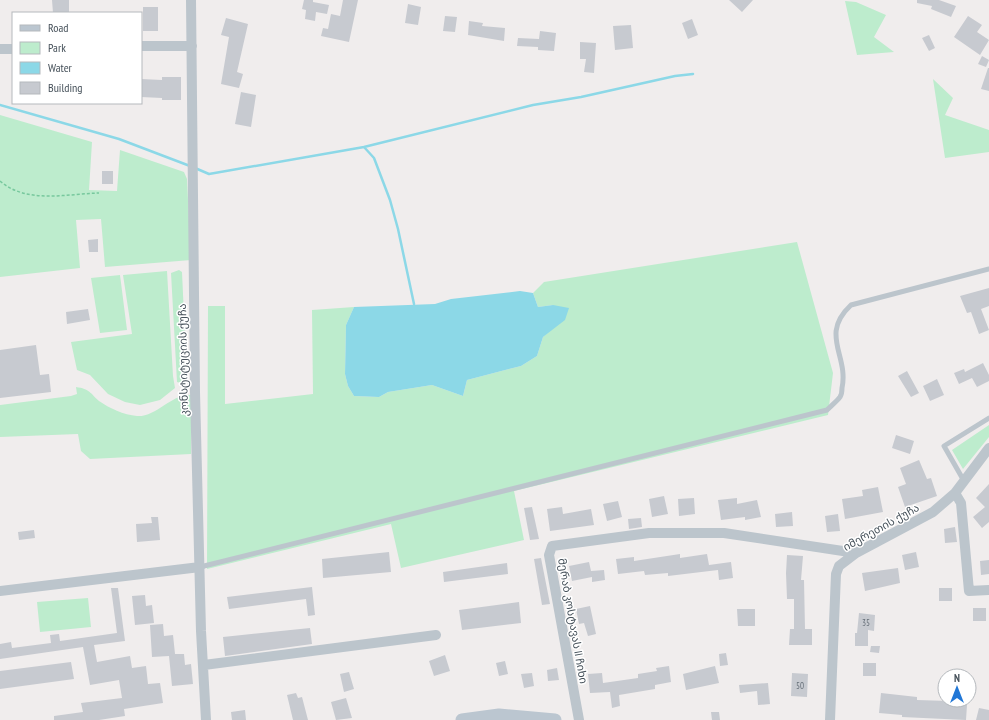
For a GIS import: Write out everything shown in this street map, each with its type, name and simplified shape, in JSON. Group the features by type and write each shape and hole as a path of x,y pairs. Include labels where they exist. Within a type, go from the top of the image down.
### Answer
{"main road":[{"path":"462,720 499,715 555,720"}],"street":[{"name":"კონსტიტუციის ქუჩა","path":"191,0 195,392 206,720"},
{"path":"142,46 192,46"},
{"path":"0,49 12,49"},
{"name":"იმერეთის ქუჩა","path":"830,720 836,574 839,566 856,553 933,512 965,482 989,448"},
{"path":"955,493 961,503 969,591 989,590"},
{"name":"მერაბ კოსტავას II ჩიხი","path":"579,720 549,555 552,546 649,533 724,533 856,553"},
{"path":"0,591 200,567"},
{"path":"204,665 436,634"}],"lane":[{"path":"200,567 827,410 841,396 844,378 835,338 837,326 843,312 852,305 989,269"},
{"path":"965,482 944,446 989,418"}],"path":[{"path":"0,181 4,185 32,196 99,193"}],"green space":[{"path":"845,1 856,2 886,15 874,37 894,52 857,55"},
{"path":"933,79 953,98 945,115 989,130 989,152 945,158"},
{"path":"0,115 92,142 89,190 117,191 120,150 184,172 187,179 191,260 105,267 101,219 76,220 80,268 0,277"},
{"path":"797,242 833,373 828,415 514,491 524,540 401,568 391,524 207,569 208,306 225,306 225,404 313,394 312,310 354,307 346,325 345,374 348,386 354,396 379,397 388,392 432,385 463,396 467,380 521,366 537,356 543,337 552,329 553,305 538,307 533,293 544,282"},
{"path":"179,270 182,272 187,382 184,384 177,382 171,273"},
{"path":"167,271 175,388 160,400 140,405 125,402 108,394 90,375 77,370 71,342 132,334 123,275"},
{"path":"120,275 127,330 100,333 91,278"},
{"path":"76,387 87,390 99,401 112,409 137,416 151,413 184,395 191,395 191,454 90,459 81,451 78,434 0,437 0,405 71,396 77,394"},
{"path":"989,425 989,437 963,469 952,450"},
{"path":"88,598 91,627 40,632 37,602"}],"water":[{"path":"520,291 533,293 538,307 553,305 569,308 565,320 543,337 537,356 521,366 467,380 463,396 432,385 388,392 379,397 354,396 348,386 345,374 346,325 354,307 435,304 451,299"}],"building":[{"path":"52,0 69,0 69,12 53,12"},
{"path":"304,0 313,0 313,2 329,5 327,14 316,12 315,21 305,19 306,10 302,9"},
{"path":"343,0 358,0 349,42 321,36 323,28 328,29 331,14 340,16"},
{"path":"729,0 753,0 742,12"},
{"path":"917,0 939,0 956,6 951,17 931,9 932,6 917,3"},
{"path":"408,4 421,7 418,25 405,23"},
{"path":"143,7 158,7 158,31 143,31"},
{"path":"445,16 457,17 455,32 443,31"},
{"path":"968,16 982,25 977,32 989,40 980,55 954,37"},
{"path":"226,18 248,24 237,72 243,74 239,88 221,84 229,37 221,35"},
{"path":"692,19 698,35 688,39 682,23"},
{"path":"469,21 483,23 482,26 505,28 504,41 468,35"},
{"path":"631,25 633,48 615,50 613,26"},
{"path":"540,31 556,33 554,51 538,50 538,47 517,46 518,38 539,39"},
{"path":"929,35 935,48 929,51 922,38"},
{"path":"580,42 596,43 594,73 584,72 586,59 580,59"},
{"path":"982,56 989,60 986,67 978,64"},
{"path":"989,68 989,91 981,89"},
{"path":"162,77 181,77 181,100 162,100 162,98 142,97 142,79 162,80"},
{"path":"241,92 256,95 251,127 235,124"},
{"path":"102,171 113,171 113,184 102,184"},
{"path":"98,239 98,252 89,252 88,240"},
{"path":"989,288 989,306 981,309 989,330 979,334 971,312 967,313 960,296"},
{"path":"88,309 90,320 67,324 66,312"},
{"path":"36,345 40,375 49,374 51,392 0,398 0,350"},
{"path":"983,363 989,375 989,381 977,387 972,378 959,384 954,373 964,369 965,372"},
{"path":"907,371 919,393 911,397 898,376"},
{"path":"937,379 944,395 930,401 923,386"},
{"path":"896,435 914,441 910,454 892,448"},
{"path":"919,460 927,479 931,478 937,496 905,507 898,487 906,484 900,468"},
{"path":"989,484 989,522 982,528 973,517 985,507 976,498"},
{"path":"878,487 883,512 845,519 842,499 863,496 862,490"},
{"path":"664,496 668,514 652,517 649,499"},
{"path":"694,498 695,514 679,516 678,499"},
{"path":"737,498 737,504 757,500 761,517 745,520 745,517 721,520 718,500"},
{"path":"618,501 622,517 607,521 603,504"},
{"path":"532,507 539,539 530,540 524,508"},
{"path":"562,507 563,514 591,509 594,525 550,531 547,509"},
{"path":"792,512 793,526 776,527 775,514"},
{"path":"838,514 840,531 827,532 825,516"},
{"path":"151,517 158,517 160,540 137,542 136,524 152,523"},
{"path":"641,518 642,527 629,529 628,519"},
{"path":"955,527 957,542 945,543 944,529"},
{"path":"34,530 35,538 19,540 18,532"},
{"path":"389,552 391,572 323,578 322,559"},
{"path":"916,552 919,567 905,570 902,555"},
{"path":"680,554 680,558 707,554 709,565 731,562 733,578 719,580 718,570 668,576 668,573 645,575 644,571 618,574 616,559 634,557 634,561"},
{"path":"787,555 803,556 801,580 804,580 805,629 812,629 812,645 789,645 790,629 794,629 794,599 787,599"},
{"path":"541,558 550,604 542,605 534,559"},
{"path":"989,560 989,574 981,575 980,561"},
{"path":"589,562 591,571 604,570 605,580 592,582 592,577 572,581 569,566"},
{"path":"507,563 508,574 444,582 443,572"},
{"path":"898,568 900,583 865,591 862,573"},
{"path":"312,587 315,615 308,616 306,599 229,609 227,597"},
{"path":"111,588 118,588 125,641 94,645 97,662 130,656 132,668 146,666 148,684 160,683 163,703 124,709 125,716 99,720 54,720 54,716 83,712 81,703 122,698 119,680 90,685 83,647 0,659 0,644 11,642 12,648 51,643 50,635 59,634 60,641 117,633"},
{"path":"939,588 952,588 952,601 939,601"},
{"path":"145,595 146,606 152,605 154,623 135,625 132,596"},
{"path":"519,602 521,623 462,630 459,610"},
{"path":"590,606 596,634 588,636 584,623 579,624 576,609"},
{"path":"973,608 986,608 986,621 973,621"},
{"path":"737,609 755,609 755,626 738,626"},
{"path":"859,613 875,615 874,631 868,630 868,646 855,646 855,633 857,633"},
{"path":"163,624 164,636 173,635 175,654 184,654 185,665 191,664 193,684 172,686 169,656 152,657 150,625"},
{"path":"310,628 312,644 225,656 223,637"},
{"path":"871,646 880,646 879,653 870,652"},
{"path":"726,653 728,665 720,666 719,654"},
{"path":"445,655 450,671 434,676 429,661"},
{"path":"505,661 508,674 499,676 496,663"},
{"path":"71,662 74,679 0,689 0,671"},
{"path":"863,663 876,663 876,676 863,676"},
{"path":"669,666 671,682 655,685 655,689 619,695 620,706 612,708 610,692 590,693 588,674 602,673 603,683 638,678 638,674 657,671 656,668"},
{"path":"715,666 719,683 686,690 683,674"},
{"path":"557,668 559,680 548,681 547,670"},
{"path":"349,672 354,689 344,692 340,674"},
{"path":"532,673 534,686 524,688 521,674"},
{"path":"792,673 808,674 807,697 791,696"},
{"path":"768,683 770,704 758,705 757,691 740,693 739,685"},
{"path":"296,693 298,698 302,697 308,720 293,720 287,695"},
{"path":"881,693 917,697 917,700 937,701 937,708 967,708 966,720 902,717 902,715 879,713"},
{"path":"346,698 352,718 336,720 331,702"},
{"path":"979,708 989,710 989,720 976,720"},
{"path":"245,710 246,720 232,720 231,712"},
{"path":"711,712 719,712 720,720 712,720"}],"waterway":[{"path":"364,147 533,105 581,97 675,76 693,74"},
{"path":"0,105 119,139 190,166"},
{"path":"195,168 209,174 364,147 374,158 390,200 398,229 414,304"}]}
